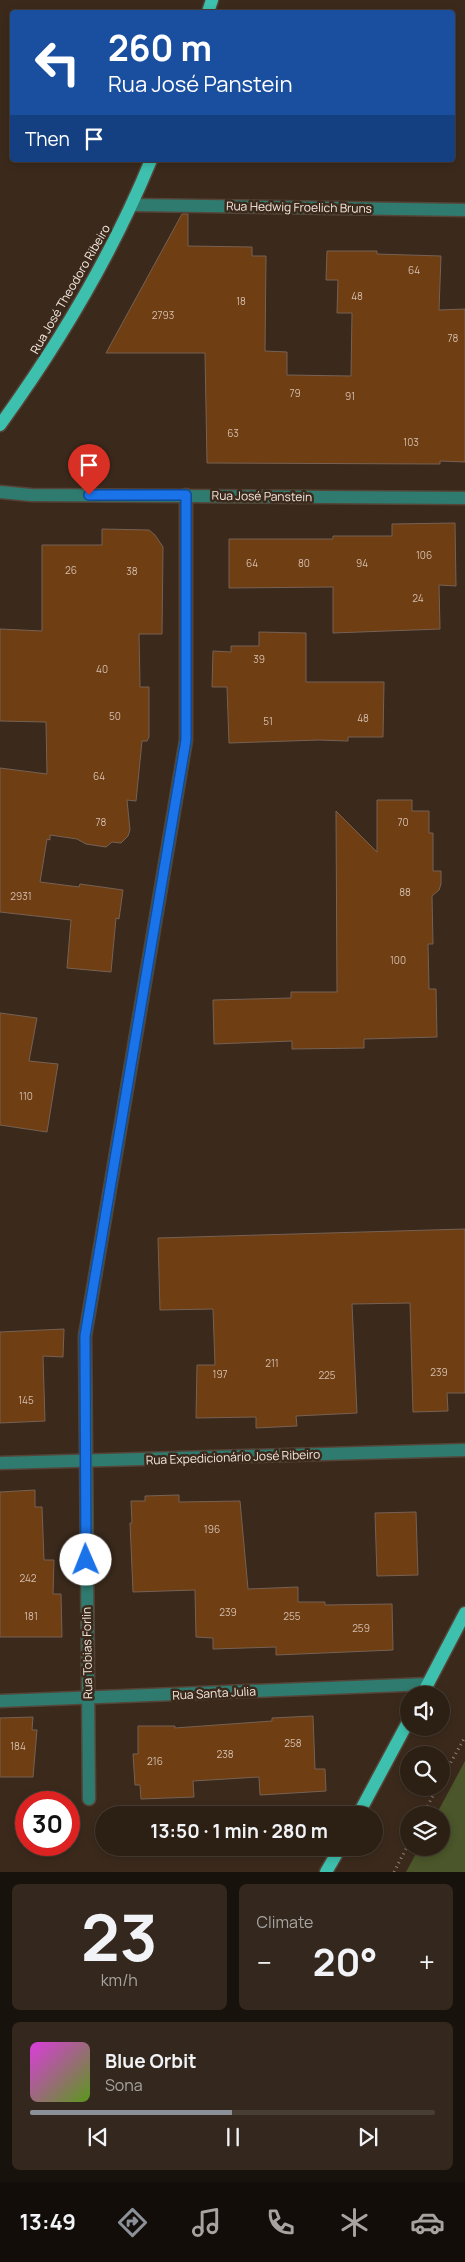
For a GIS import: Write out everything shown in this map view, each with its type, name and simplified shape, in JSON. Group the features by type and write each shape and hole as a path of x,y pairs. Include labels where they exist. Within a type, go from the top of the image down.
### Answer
{"main road":[{"name":"Rua José Theodoro Ribeiro","path":"0,425 34,378 91,284 133,204 150,162"},
{"path":"427,1686 465,1613"},
{"path":"363,1806 400,1736"},
{"path":"326,1872 335,1856"}],"street":[{"name":"Rua Hedwig Froelich Bruns","path":"133,204 465,210"},
{"name":"Rua José Panstein","path":"0,492 31,495 465,498"},
{"name":"Rua Tobias Forlin","path":"89,1799 85,1336 186,740 186,495"},
{"name":"Rua Expedicionário José Ribeiro","path":"0,1464 465,1450"},
{"name":"Rua Santa Julia","path":"0,1701 400,1690"}],"path":[{"path":"450,1764 465,1737"},
{"path":"394,1872 402,1856"}],"green space":[{"path":"465,1761 465,1872 406,1872 415,1856 450,1856 450,1806 441,1806 446,1796 450,1796 450,1789"}],"building":[{"path":"182,214 188,214 188,246 252,247 252,256 266,256 265,351 287,352 287,375 351,376 352,313 337,313 338,280 326,280 327,251 377,251 377,254 441,256 439,310 465,309 465,462 440,461 440,464 207,463 205,353 106,353"},
{"path":"455,523 456,586 439,585 440,629 333,633 333,587 229,588 229,539 333,539 333,536 392,536 392,524"},
{"path":"102,529 149,530 163,547 162,634 139,634 140,687 149,687 149,737 147,741 142,741 136,801 127,800 130,830 128,836 121,843 112,842 106,847 86,844 77,839 50,835 50,840 47,839 40,882 79,887 80,884 123,890 119,919 116,918 111,972 67,968 71,920 0,912 0,768 47,774 46,722 0,721 0,629 42,631 42,545 102,545"},
{"path":"259,632 306,633 306,682 384,682 383,737 348,737 348,741 229,743 227,687 212,687 213,651 231,652 231,646 259,646"},
{"path":"377,800 412,800 412,811 429,811 429,833 433,833 433,871 441,871 439,890 432,896 433,944 428,944 429,989 436,989 437,1037 364,1039 364,1048 292,1049 292,1041 214,1044 213,1000 291,998 291,992 337,992 336,811 377,852"},
{"path":"0,1013 37,1018 29,1061 58,1064 47,1132 0,1125"},
{"path":"465,1229 465,1393 447,1393 448,1411 413,1412 410,1303 352,1304 357,1413 296,1416 297,1426 256,1428 256,1417 196,1418 197,1365 215,1365 213,1309 160,1310 158,1238"},
{"path":"64,1329 63,1357 43,1356 45,1421 0,1423 0,1332"},
{"path":"35,1490 35,1507 42,1507 44,1560 54,1560 53,1594 61,1594 62,1637 0,1637 0,1492"},
{"path":"179,1495 179,1502 240,1501 248,1589 298,1587 298,1602 325,1602 325,1605 392,1604 393,1650 276,1655 276,1647 213,1649 213,1638 196,1637 195,1590 133,1592 131,1501 145,1501 145,1496"},
{"path":"416,1512 418,1575 377,1576 375,1513"},
{"path":"313,1716 315,1769 325,1769 326,1791 260,1795 259,1777 193,1781 194,1797 141,1799 140,1785 135,1785 133,1754 138,1754 138,1726 175,1726 175,1728 272,1721 272,1718"},
{"path":"33,1717 32,1730 37,1730 33,1777 0,1777 0,1718"}],"route":[{"path":"86,1560 85,1336 186,740 186,495 89,495"}]}
